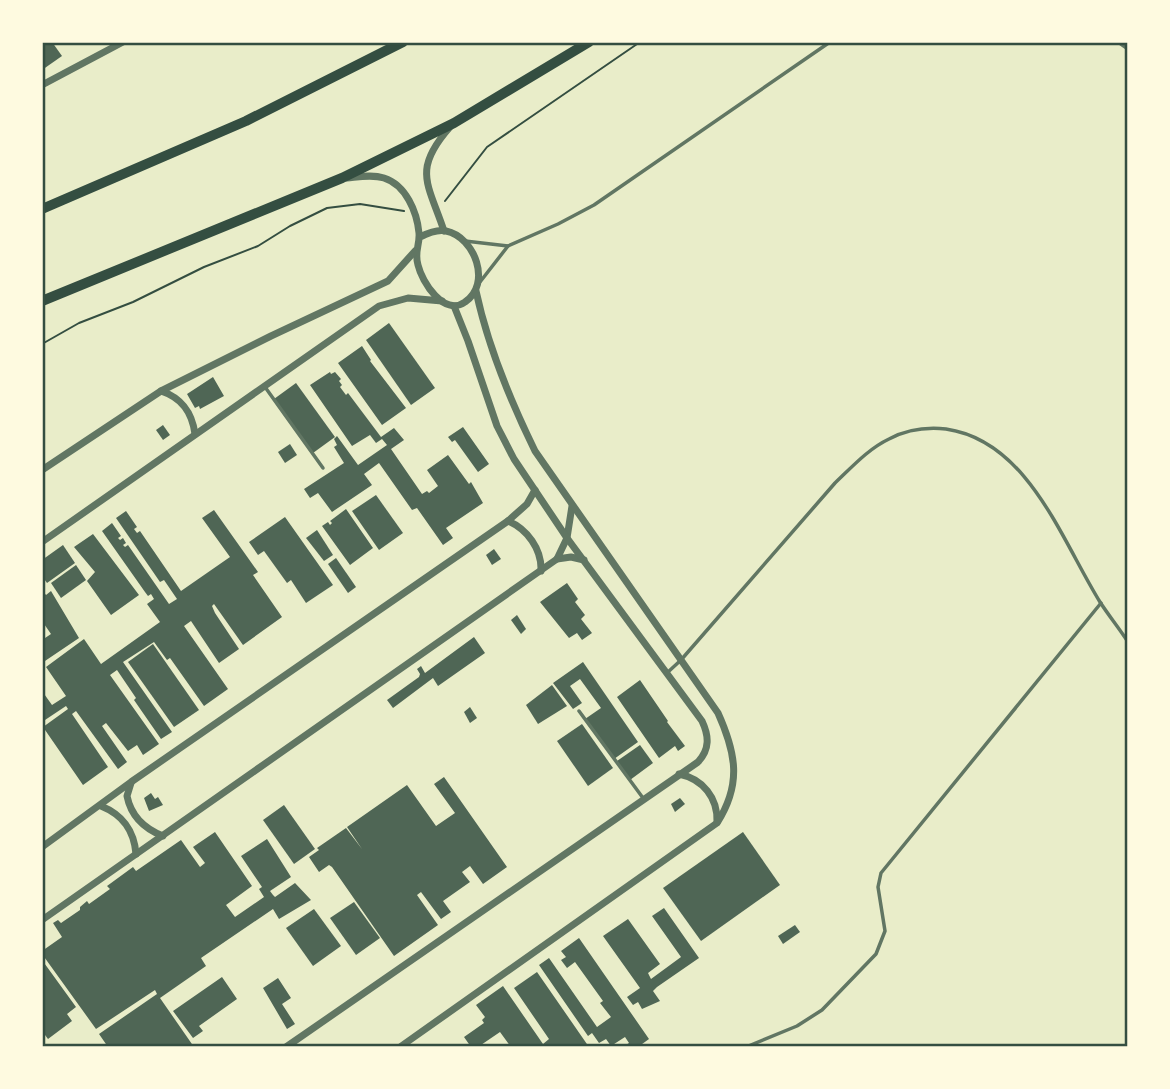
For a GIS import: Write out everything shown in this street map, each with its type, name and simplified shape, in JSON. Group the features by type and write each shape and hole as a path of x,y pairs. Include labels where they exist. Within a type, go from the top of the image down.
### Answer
{"highway":[{"path":"42,209 246,121 403,42"},
{"path":"42,301 342,178 454,122 589,42"}],"street":[{"path":"42,85 123,42"},
{"path":"444,231 427,186 427,161 439,139 454,122"},
{"path":"42,470 161,391 388,281 415,251 420,237 415,213 402,190 384,178 342,178"},
{"path":"42,542 379,306 408,298 442,301 454,306 464,303 476,291 480,282 471,251 462,240 444,231 433,231 420,237"},
{"path":"415,251 424,279 442,301"},
{"path":"400,1047 717,823 731,798 734,769 729,740 712,704 535,451 514,410 498,368 476,291"},
{"path":"286,1047 644,800 702,758 708,745 708,736 702,721 567,538 514,459 497,426 454,306"},
{"path":"161,391 184,404 195,433"},
{"path":"42,847 131,782 508,521 527,504 536,490"},
{"path":"557,559 567,538 572,506"},
{"path":"508,521 517,525 532,540 541,559 541,570"},
{"path":"42,920 557,559 571,557 584,560"},
{"path":"680,774 694,778 708,792 718,810 717,823"},
{"path":"131,782 127,796 137,819 144,827 163,836"},
{"path":"101,806 126,823 135,842 136,854"}],"lane":[{"path":"480,282 508,246 558,225 594,205 830,42"},
{"path":"1118,42 1128,49"},
{"path":"462,240 508,246"},
{"path":"264,386 323,468"},
{"path":"666,673 681,660 835,483 888,439 917,429 935,428 973,435 1014,463 1035,491 1101,603 1128,642"},
{"path":"746,1047 797,1026 822,1010 876,954 885,931 878,887 881,873 1101,603"},
{"path":"579,711 644,800"}],"path":[{"path":"436,208 442,205 487,147 640,42"},
{"path":"42,344 79,323 258,246 327,208 360,204 415,213"}],"building":[{"path":"42,42 52,42 62,56 42,70"},
{"path":"389,323 435,388 411,405 366,340"},
{"path":"362,346 370,361 406,408 382,425 338,363"},
{"path":"330,372 335,372 341,379 340,387 346,395 348,393 381,437 394,428 404,440 391,449 422,494 427,491 429,493 438,486 427,470 448,455 469,484 471,482 483,503 446,528 453,538 443,545 417,508 412,510 379,463 364,474 372,485 332,512 318,493 310,498 304,489 344,463 334,447 337,445 334,439 337,436 358,465 387,445 382,439 376,443 370,435 352,446 310,385"},
{"path":"213,377 224,396 200,409 199,406 195,408 187,394"},
{"path":"296,383 335,437 313,453 274,399"},
{"path":"163,425 170,435 163,440 156,430"},
{"path":"463,427 489,464 478,472 455,440 452,442 448,437"},
{"path":"290,444 297,455 285,463 278,452"},
{"path":"376,495 403,533 379,550 352,511"},
{"path":"346,509 373,548 350,565 322,526 328,522 330,525 330,521"},
{"path":"214,510 258,572 253,575 282,617 243,645 214,604 212,606 215,613 239,649 219,663 191,621 184,626 228,689 204,706 170,658 167,660 154,642 123,662 172,732 161,739 117,670 110,675 159,744 143,755 137,745 128,751 106,723 102,726 127,762 118,769 76,711 72,714 108,767 83,785 43,727 68,709 66,706 42,722 42,691 52,705 66,696 46,667 84,639 101,664 160,622 147,604 154,599 151,594 148,596 102,531 112,523 121,536 118,538 123,538 126,543 123,545 128,545 169,604 177,599 164,580 160,582 116,518 126,511 137,527 134,529 137,533 140,531 181,591 230,557 202,518"},
{"path":"285,517 333,585 306,603 291,580 287,583 264,551 258,555 249,542"},
{"path":"317,530 333,555 324,561 306,538"},
{"path":"93,534 139,595 111,615 87,581 95,572 74,547"},
{"path":"63,545 75,563 47,583 42,576 42,560"},
{"path":"494,549 501,559 492,565 486,555"},
{"path":"336,558 356,587 348,593 328,564"},
{"path":"76,565 86,580 61,598 51,583"},
{"path":"567,583 578,599 575,602 585,615 581,619 592,633 582,640 577,633 569,638 540,602"},
{"path":"42,590 46,595 51,591 79,638 42,663 42,640 51,634 42,621"},
{"path":"517,615 526,629 521,634 511,620"},
{"path":"474,637 485,653 438,686 433,678 393,708 387,700 419,677 417,669 421,666 425,673"},
{"path":"153,644 199,710 174,727 128,662"},
{"path":"583,662 638,742 614,759 585,719 601,708 580,679 570,686 582,703 573,709 553,683"},
{"path":"640,680 685,746 678,751 675,746 659,758 617,697"},
{"path":"552,685 567,706 538,724 526,705"},
{"path":"470,707 477,718 470,723 464,712"},
{"path":"582,724 613,768 588,786 557,741"},
{"path":"640,745 653,763 630,780 617,761"},
{"path":"444,777 507,867 483,884 470,866 462,872 470,882 443,901 451,912 441,919 421,892 417,895 438,925 394,956 332,867 329,865 319,872 309,857 319,850 317,848 346,828 362,849 347,827 407,785 436,826 455,813 434,784"},
{"path":"151,793 155,799 158,797 163,805 149,811 144,798"},
{"path":"680,798 685,804 675,812 671,804"},
{"path":"284,805 315,849 294,864 263,820"},
{"path":"215,832 252,886 226,905 235,917 264,897 259,889 262,887 241,856 267,839 291,877 270,891 275,897 295,883 311,900 279,919 273,909 201,958 206,966 160,998 194,1047 108,1047 99,1034 157,994 155,990 96,1029 42,954 42,951 62,937 53,923 58,920 61,923 80,910 87,901 89,904 110,889 107,886 133,867 136,871 181,840 200,867 205,863 193,847"},
{"path":"743,832 780,885 701,941 663,888"},
{"path":"354,902 380,938 356,955 330,918"},
{"path":"664,908 699,958 657,987 653,991 660,1001 642,1009 638,1002 633,1005 627,997 640,988 603,936 628,919 660,964 648,973 651,979 681,957 652,916"},
{"path":"314,909 341,946 313,966 286,928"},
{"path":"795,925 800,932 783,944 778,936"},
{"path":"579,938 649,1039 638,1047 623,1047 629,1043 625,1037 611,1046 606,1039 599,1043 592,1033 588,1036 539,965 549,958 597,1027 611,1017 600,1003 603,1001 575,962 567,968 561,960 566,957 561,951"},
{"path":"42,960 76,1007 67,1014 72,1021 48,1039 42,1031"},
{"path":"537,972 589,1047 511,1047 500,1032 478,1047 471,1047 464,1037 484,1023 482,1020 485,1017 476,1005 503,986 543,1044 549,1039 514,988"},
{"path":"222,977 237,999 199,1026 203,1031 193,1038 173,1011"},
{"path":"278,978 291,998 282,1004 295,1024 287,1029 263,988"}]}
